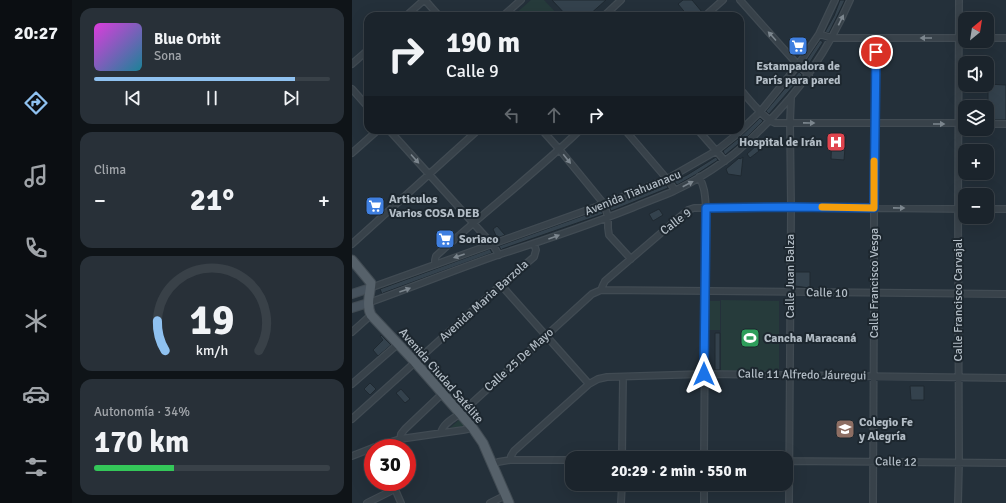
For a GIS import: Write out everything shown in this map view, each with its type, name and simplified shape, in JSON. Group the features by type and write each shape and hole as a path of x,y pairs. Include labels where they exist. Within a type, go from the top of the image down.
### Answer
{"main road":[{"path":"352,260 371,283 370,288"},
{"name":"Avenida Ciudad Satélite","path":"370,288 368,303 369,310 372,315 472,427 482,443 508,499"},
{"name":"Avenida Tiahuanacu","path":"352,294 370,288"},
{"name":"Avenida Tiahuanacu","path":"352,308 368,303"}],"street":[{"path":"410,12 424,0 435,12"},
{"path":"507,12 521,0"},
{"path":"608,12 621,0"},
{"path":"710,12 723,0"},
{"path":"740,0 798,65 809,75"},
{"name":"Avenida Tiahuanacu","path":"744,127 760,112 798,65 819,34 835,0"},
{"name":"Avenida Tiahuanacu","path":"368,303 608,217 675,190 699,178 725,161 746,144 791,98 822,56 850,0"},
{"name":"Calle Francisco Carvajal","path":"959,0 960,12"},
{"path":"819,34 832,38 958,38"},
{"name":"Calle Francisco Vesga","path":"873,503 872,462 876,38"},
{"path":"994,38 1006,38"},
{"name":"Calle Francisco Carvajal","path":"962,48 962,100"},
{"path":"352,64 364,54"},
{"path":"352,89 364,102"},
{"path":"744,94 760,112 775,123 958,123"},
{"name":"Calle Juan Balza","path":"787,451 790,375 791,98"},
{"path":"994,124 1006,124"},
{"path":"352,153 373,134"},
{"path":"393,134 493,244 499,255"},
{"path":"352,244 474,134"},
{"path":"546,134 604,204 608,217 608,228 610,235 631,259"},
{"path":"435,264 436,256 576,134"},
{"path":"628,134 675,190"},
{"path":"701,134 725,161"},
{"name":"Avenida Tiahuanacu","path":"370,288 604,204 667,179 716,151 736,134"},
{"name":"Calle Francisco Carvajal","path":"959,188 961,136"},
{"path":"699,178 705,189 706,208 704,451"},
{"name":"Calle 9","path":"601,290 605,281 688,210 694,208 791,207 958,209"},
{"path":"994,209 1006,209"},
{"name":"Calle Francisco Carvajal","path":"958,224 958,503"},
{"name":"Avenida Maria Barzola","path":"352,419 501,284 534,257 536,250 534,244"},
{"path":"501,284 589,384"},
{"name":"Calle 10","path":"601,290 1006,294"},
{"name":"Calle 25 De Mayo","path":"441,433 443,426 461,413 592,294 601,290"},
{"path":"352,332 372,315"},
{"path":"352,384 398,344"},
{"name":"Calle 11 Alfredo Jáuregui","path":"510,460 514,451 589,384 598,379 607,377 704,374 1006,378"},
{"path":"622,451 623,376"},
{"path":"443,393 404,429 400,439 468,429 472,427"},
{"path":"352,456 364,451"},
{"path":"492,465 498,462 510,460 565,460"},
{"name":"Calle 12","path":"793,461 1006,463"},
{"path":"367,503 391,491"},
{"path":"396,491 401,503"},
{"path":"621,503 622,491"},
{"path":"704,491 704,503"},
{"name":"Calle Juan Balza","path":"788,491 789,503"},
{"path":"490,503 508,499"}],"green space":[{"path":"531,0 544,0 555,12 518,12"},
{"name":"Cancha Maracaná","path":"721,300 779,301 779,376 721,375"},
{"path":"707,301 720,301 720,330 707,330"},
{"path":"460,419 466,427 450,428"}],"building":[{"path":"552,0 606,0 592,12 563,12"},
{"path":"683,0 692,0 702,12 685,12 678,4"},
{"path":"840,0 845,0 829,33 825,32 834,16"},
{"path":"820,40 823,42 807,67 804,64"},
{"path":"799,72 802,75 801,77 769,114 766,111"},
{"path":"994,84 1006,85 1006,120 994,120 994,100 988,100 988,92 994,92"},
{"path":"760,118 763,121 747,137 725,155 723,151"},
{"path":"832,135 846,135 844,160 831,159"},
{"path":"757,145 759,151 750,158 747,154"},
{"path":"716,157 718,160 695,175 677,185 674,181 687,175"},
{"path":"743,157 741,176 728,174 726,169 739,158 740,159"},
{"path":"666,184 668,188 611,211 609,206"},
{"path":"659,209 663,215 653,221 649,214"},
{"path":"601,210 603,214 501,250 499,246"},
{"path":"497,226 505,235 497,238 493,229"},
{"path":"490,249 492,253 382,294 380,289"},
{"path":"795,272 810,272 810,288 795,286"},
{"path":"715,333 720,333 720,370 715,370"},
{"path":"381,335 391,345 378,356 373,350 383,340 380,336"},
{"path":"431,362 449,381 444,386 427,366"},
{"path":"370,383 376,389 370,395 364,389"},
{"path":"910,386 924,386 924,400 911,400"},
{"path":"401,389 410,399 405,403 396,393"}],"slow traffic":[{"path":"822,207 874,208 874,161"}],"place":[{"name":"Estampadora de París para pared","path":"798,46"},
{"name":"Hospital de Irán","path":"836,142"},
{"name":"Articulos Varios COSA DEB","path":"375,206"},
{"name":"Soriaco","path":"445,239"},
{"name":"Cancha Maracaná","path":"750,338"},
{"name":"Colegio Fe y Alegría","path":"845,429"}],"route":[{"path":"704,374 706,208 874,208 876,52"}]}
